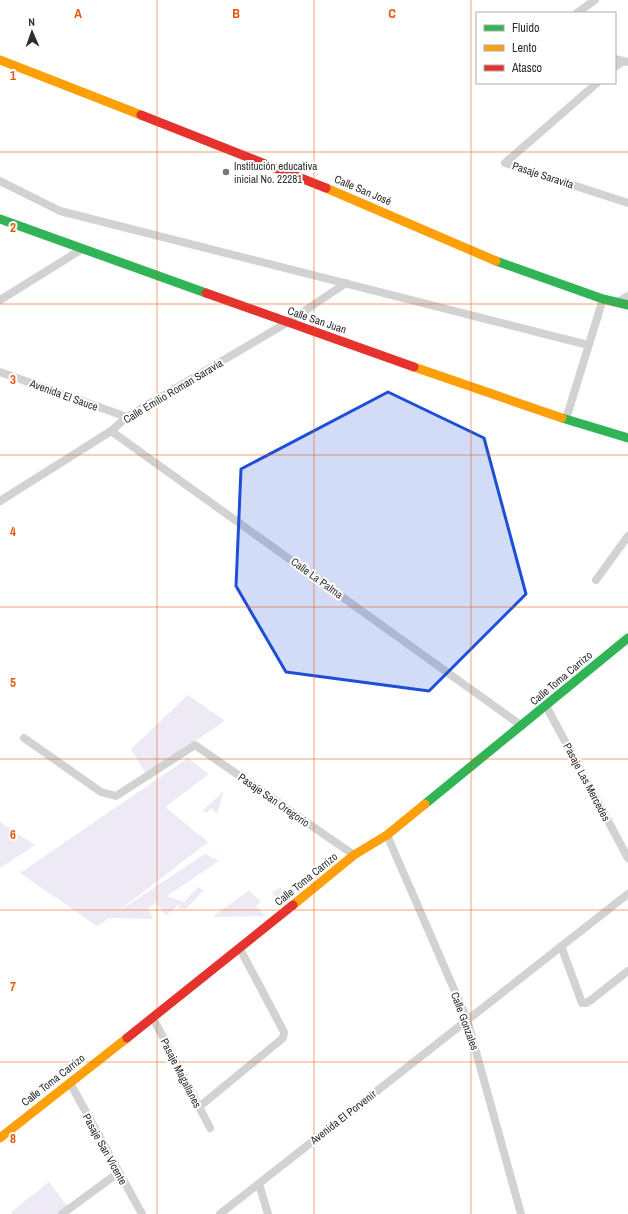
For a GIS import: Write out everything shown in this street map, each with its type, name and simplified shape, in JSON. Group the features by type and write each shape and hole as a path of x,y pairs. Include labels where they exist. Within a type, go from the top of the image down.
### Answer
{"street":[{"path":"578,12 595,0"},
{"name":"Calle San José","path":"0,60 358,200 483,257 604,299 628,305"},
{"name":"Pasaje Saravita","path":"596,84 505,163 628,203"},
{"path":"0,181 60,211 588,345"},
{"name":"Calle San Juan","path":"0,219 566,419 628,438"},
{"path":"0,300 82,249"},
{"name":"Calle Emilio Roman Saravia","path":"0,501 111,431 127,417 288,322 346,283"},
{"path":"618,302 628,296"},
{"path":"566,419 588,345 604,299"},
{"name":"Avenida El Sauce","path":"0,372 127,417"},
{"name":"Calle La Palma","path":"111,431 522,726"},
{"path":"596,580 628,536"},
{"name":"Calle Toma Carrizo","path":"0,1138 240,949 354,855 387,835 628,638"},
{"name":"Pasaje Las Mercedes","path":"546,706 628,858"},
{"name":"Pasaje San Oregorio","path":"24,738 101,792 116,796 195,745 354,855"},
{"name":"Calle Gonzales","path":"387,835 467,1019 521,1214"},
{"name":"Avenida El Porvenir","path":"220,1214 628,894"},
{"path":"561,946 582,1003 586,1003 591,1000 628,971"},
{"path":"199,1107 283,1038 284,1032 240,949"},
{"name":"Pasaje Magallanes","path":"153,1018 210,1128"},
{"name":"Pasaje San Vicente","path":"70,1083 118,1173 142,1214"},
{"path":"62,1214 118,1173"},
{"path":"259,1184 268,1214"}],"highlighted area":[{"path":"388,392 484,438 526,594 429,691 286,672 236,586 241,469"}],"shaded area":[{"path":"188,695 225,721 146,774 131,749"},
{"path":"188,758 209,774 165,807 208,842 116,913 205,854 219,861 167,896 182,901 166,915 156,903 148,908 153,919 109,918 97,926 20,873"},
{"path":"224,791 217,814 211,808 207,813 202,811"},
{"path":"0,822 35,845 0,868"},
{"path":"198,887 204,890 186,909 177,908 183,901 184,902"},
{"path":"280,887 291,902 283,908 272,893"},
{"path":"249,890 261,902 256,906 265,916 212,917"},
{"path":"49,1182 68,1207 60,1214 13,1214 11,1212"}],"traffic: fast":[{"path":"0,219 206,293"},
{"path":"496,261 603,299 628,305"},
{"path":"562,418 628,438"},
{"path":"425,804 628,638"}],"traffic: slow":[{"path":"0,60 141,115"},
{"path":"326,188 496,261"},
{"path":"414,367 562,418"},
{"path":"293,905 354,855 387,835 425,804"},
{"path":"0,1138 127,1038"}],"traffic: jam":[{"path":"141,115 326,188"},
{"path":"206,293 414,367"},
{"path":"127,1038 293,905"}],"place":[{"name":"Institución educativa inicial No. 22281","path":"226,172"}]}
